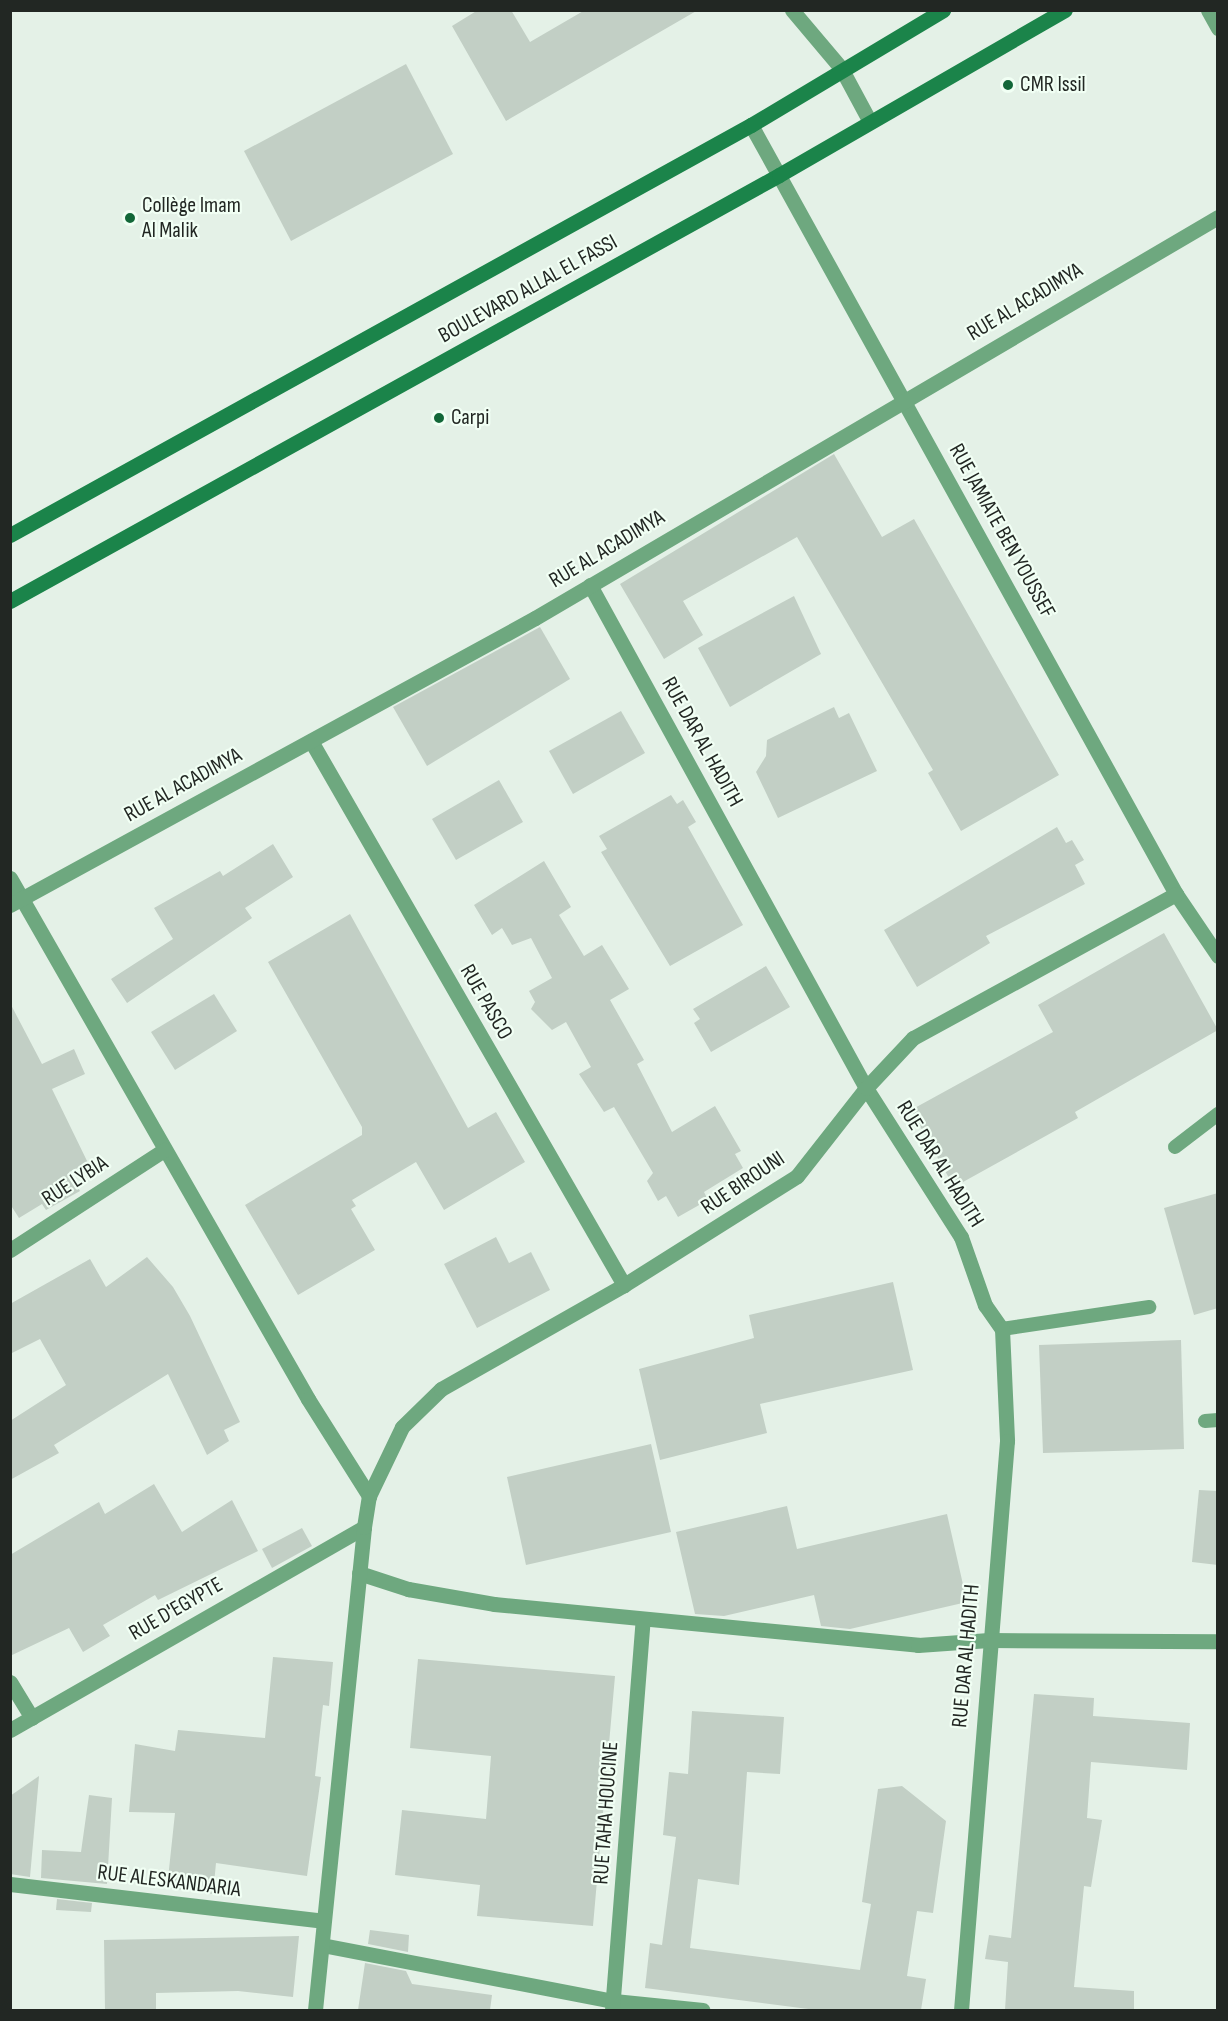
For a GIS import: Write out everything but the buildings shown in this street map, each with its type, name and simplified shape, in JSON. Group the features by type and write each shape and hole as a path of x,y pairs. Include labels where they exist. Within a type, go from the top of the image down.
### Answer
{"main road":[{"name":"BOULEVARD ALLAL EL FASSI","path":"10,535 751,125 841,68 943,10"},
{"name":"BOULEVARD ALLAL EL FASSI","path":"10,602 780,175 869,120 1065,10"}],"street":[{"path":"792,10 841,68 869,120"},
{"path":"1208,10 1218,28"},
{"name":"RUE JAMIATE BEN YOUSSEF","path":"751,125 1176,894 1218,956"},
{"name":"RUE AL ACADIMYA","path":"16,902 590,585 1218,217"},
{"name":"RUE DAR AL HADITH","path":"590,585 866,1088 961,1237 985,1305 1002,1329 1007,1441 989,1640 961,2010"},
{"name":"RUE PASCO","path":"311,741 624,1285"},
{"path":"10,878 16,902 369,1496"},
{"name":"RUE BIROUNI","path":"315,2010 364,1527 369,1496 402,1426 441,1389 624,1285 798,1176 866,1088 913,1038 1176,894"},
{"name":"RUE LYBIA","path":"10,1250 164,1150"},
{"name":"RUE D'EGYPTE","path":"10,1730 364,1527"},
{"path":"359,1573 408,1589 494,1604 918,1645 989,1640 1218,1641"},
{"name":"RUE TAHA HOUCINE","path":"613,2006 643,1619"},
{"path":"10,1682 33,1718"},
{"name":"RUE ALESKANDARIA","path":"10,1884 323,1922"},
{"path":"322,1945 613,2006 703,2010"}],"lane":[{"path":"1175,1147 1218,1114"},
{"path":"1002,1329 1149,1306"}],"place":[{"name":"CMR Issil","path":"1008,85"},
{"name":"Collège Imam Al Malik","path":"130,218"},
{"name":"Carpi","path":"439,418"}]}
